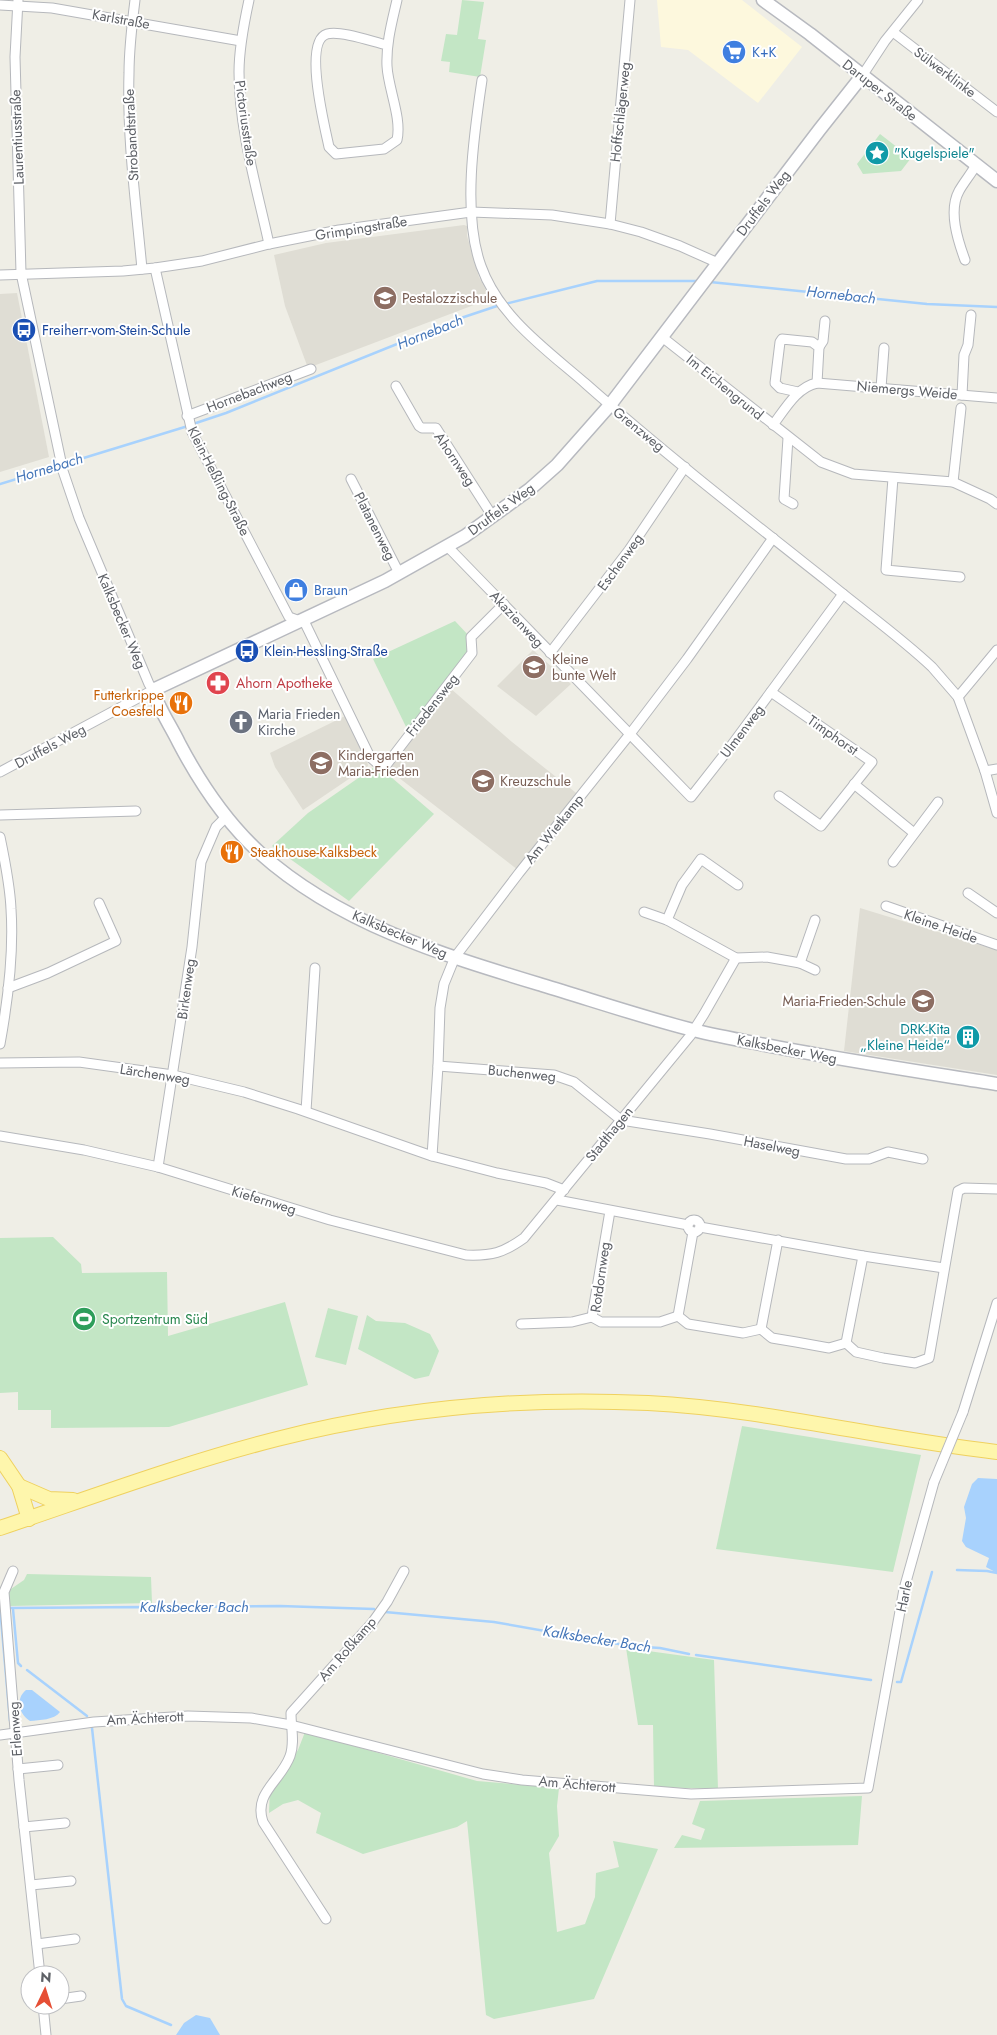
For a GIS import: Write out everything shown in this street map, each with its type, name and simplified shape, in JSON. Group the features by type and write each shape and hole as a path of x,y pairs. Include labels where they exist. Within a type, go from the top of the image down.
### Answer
{"main road":[{"path":"0,1528 194,1462 300,1434 411,1413 503,1404 577,1401 639,1402 722,1409 997,1452"},
{"path":"0,1458 19,1486 29,1518"},
{"path":"19,1486 49,1498 65,1501 84,1500"}],"street":[{"name":"Strobandtstraße","path":"135,0 129,72 132,165 142,269"},
{"name":"Pictoriusstraße","path":"249,0 239,72 241,97 246,138 269,244"},
{"path":"388,45 335,33 324,35 318,44 317,80 329,147 336,154 384,149 396,140 398,128 387,68 388,45 398,0"},
{"name":"Hoffschlägerweg","path":"610,224 630,0"},
{"name":"Daruper Straße","path":"762,0 997,181"},
{"path":"862,76 918,0"},
{"name":"Karlstraße","path":"0,5 18,3 52,8 242,41"},
{"name":"Laurentiusstraße","path":"18,3 14,57 21,274"},
{"name":"Sülwerklinke","path":"893,32 997,112"},
{"name":"Druffels Weg","path":"0,772 153,690 399,573 493,517 557,465 610,406 862,76"},
{"name":"Grenzweg","path":"482,80 474,144 471,212 476,248 481,266 496,297 506,311 610,406 919,655 958,697"},
{"path":"965,260 959,243 955,204 959,191 976,165"},
{"name":"Grimpingstraße","path":"0,275 123,272 155,268 202,261 269,244 339,230 471,212 552,215 610,224 641,232 680,246 714,268"},
{"name":"Klein-Heßling-Straße","path":"155,268 192,432 282,606 289,617 298,621"},
{"name":"Kalksbecker Weg","path":"21,274 58,456 106,582 148,681 191,765 226,816 261,854 350,914 378,928 455,957 693,1030 815,1055 997,1084"},
{"path":"962,395 964,355 968,345 971,315"},
{"path":"817,383 819,347 823,341 825,321"},
{"name":"Im Eichengrund","path":"662,337 788,438 821,462 853,474 953,482 997,504"},
{"path":"798,392 780,388 775,383 780,342 782,339 812,342 819,347"},
{"path":"881,388 884,348"},
{"name":"Hornebachweg","path":"187,416 311,369"},
{"name":"Niemergs Weide","path":"773,425 798,392 809,384 817,383 997,398"},
{"name":"Ahornweg","path":"396,386 419,426 422,428 436,428 493,517"},
{"path":"953,482 961,408"},
{"path":"788,438 784,499 793,504"},
{"name":"Eschenweg","path":"550,653 629,550 685,467"},
{"path":"893,478 886,570 960,576"},
{"name":"Platanenweg","path":"351,479 399,573"},
{"name":"Am Wietkamp","path":"432,1156 440,1008 444,984 455,957 687,659 773,538"},
{"name":"Akazienweg","path":"447,546 630,734"},
{"name":"Ulmenweg","path":"630,734 691,797 843,594"},
{"name":"Friedensweg","path":"298,621 305,623 370,757 377,763 387,764 472,653 471,637 504,604"},
{"path":"997,650 958,697 997,813"},
{"name":"Timphorst","path":"771,692 872,762 821,826 779,796"},
{"path":"984,771 997,769"},
{"path":"854,784 914,833"},
{"path":"893,862 938,802"},
{"path":"0,815 136,811"},
{"name":"Birkenweg","path":"158,1167 192,947 201,862 216,827 226,816"},
{"path":"0,837 11,910 10,964 0,1044"},
{"path":"667,920 682,885 701,859 738,885"},
{"path":"968,893 997,914"},
{"path":"8,988 48,973 116,941 99,903"},
{"name":"Kleine Heide","path":"886,906 997,945"},
{"path":"644,912 667,920 736,958 767,957 800,963 815,970"},
{"path":"800,963 815,920"},
{"name":"Stadthagen","path":"524,1238 557,1200 693,1030 736,958"},
{"path":"306,1111 315,968"},
{"name":"Lärchenweg","path":"0,1063 79,1062 173,1075 244,1092 306,1111 432,1156 497,1173 546,1183 564,1190"},
{"name":"Buchenweg","path":"438,1066 554,1074 574,1082 621,1120"},
{"name":"Haselweg","path":"621,1120 846,1159 869,1159 888,1152 923,1159"},
{"name":"Kiefernweg","path":"0,1136 84,1150 158,1167 330,1220 466,1255 485,1256 500,1253 524,1238"},
{"path":"846,1343 856,1352 883,1358 915,1363 929,1358 958,1191 964,1188 997,1189"},
{"path":"557,1200 694,1228 944,1268"},
{"name":"Rotdornweg","path":"610,1211 592,1317 601,1322 660,1322 678,1316"},
{"path":"694,1228 678,1316 688,1324 743,1333 761,1330 772,1338 829,1348 846,1343"},
{"path":"761,1330 778,1240"},
{"path":"846,1343 863,1256"},
{"name":"Harle","path":"868,1788 904,1589 934,1482 963,1412 997,1303"},
{"path":"522,1324 572,1322 592,1317"},
{"name":"Erlenweg","path":"13,1571 4,1592 18,1769 39,1965"},
{"name":"Am Roßkamp","path":"291,1725 291,1714 372,1623 404,1571"},
{"name":"Am Ächterott","path":"0,1735 94,1722 188,1716 251,1718 291,1725 482,1774 522,1780 691,1794 868,1788"},
{"path":"291,1725 293,1740 290,1757 261,1802 260,1813 263,1822 326,1919"},
{"name":"Erlenweg","path":"18,1769 58,1765"},
{"path":"24,1827 65,1823"},
{"path":"31,1885 71,1881"},
{"path":"37,1944 75,1939"},
{"path":"70,1998 81,1996"},
{"path":"44,2015 46,2035"}],"shaded area":[{"path":"657,0 742,0 802,47 758,103 688,50 661,47"},
{"name":"Pestalozzischule","path":"467,226 467,236 479,277 489,296 487,300 308,368 285,306 274,255 326,243"},
{"path":"17,293 49,457 0,472 0,294"},
{"name":"Kleine bunte Welt","path":"533,650 571,684 536,716 497,686"},
{"name":"Kreuzschule","path":"450,688 512,742 580,796 518,870 385,767"},
{"name":"Kindergarten Maria-Frieden","path":"345,716 367,760 368,766 303,810 275,767 270,753"},
{"name":"Maria-Frieden-Schule","path":"860,908 997,950 997,1075 844,1051"}],"green space":[{"path":"462,0 484,2 478,39 486,40 480,77 449,72 450,62 441,61 446,34 457,35"},
{"path":"880,134 911,158 901,171 863,174 857,164"},
{"path":"455,621 470,637 472,652 409,733 373,659"},
{"path":"377,765 434,814 349,901 272,846 308,813"},
{"name":"Sportzentrum Süd","path":"53,1237 81,1264 82,1273 167,1272 168,1336 285,1302 308,1385 169,1427 51,1428 51,1410 18,1410 18,1392 0,1393 0,1238"},
{"path":"328,1308 358,1316 346,1365 315,1357"},
{"path":"367,1315 376,1321 405,1323 430,1334 439,1351 429,1376 415,1379 358,1349"},
{"path":"742,1426 921,1455 893,1572 716,1549"},
{"path":"27,1574 151,1577 152,1603 10,1606 8,1591 24,1580"},
{"path":"626,1648 714,1660 718,1789 654,1787 653,1725 638,1725"},
{"path":"305,1732 477,1781 559,1788 557,1806 559,1836 549,1853 557,1932 585,1924 595,1897 596,1873 619,1867 613,1841 658,1849 594,1999 494,2019 486,2015 467,1821 457,1827 363,1854 316,1833 321,1813 298,1800 283,1804 269,1813 270,1788 298,1750"},
{"path":"862,1796 858,1845 674,1848 682,1835 701,1840 705,1829 692,1824 700,1801"}],"water":[{"path":"978,1478 997,1479 997,1573 986,1567 989,1558 966,1547 962,1541 966,1518 964,1507 972,1484"},
{"path":"26,1690 32,1690 60,1712 51,1718 30,1721 23,1714 20,1706 20,1698"},
{"path":"196,2015 210,2018 220,2035 176,2035 184,2023"}],"waterway":[{"name":"Hornebach","path":"505,304 597,281 699,281"},
{"name":"Hornebach","path":"710,282 927,304 997,307"},
{"name":"Hornebach","path":"193,424 226,413 464,317 500,305"},
{"name":"Hornebach","path":"64,464 188,426"},
{"name":"Hornebach","path":"0,484 59,466"},
{"name":"Kalksbecker Bach","path":"957,1570 997,1573"},
{"name":"Kalksbecker Bach","path":"897,1682 901,1682 932,1572"},
{"name":"Kalksbecker Bach","path":"10,1608 143,1607 157,1609 172,1607 280,1606 374,1609"},
{"path":"0,1607 10,1721"},
{"path":"13,1609 18,1663 21,1666"},
{"name":"Kalksbecker Bach","path":"385,1612 494,1622 630,1646 660,1648 689,1654"},
{"name":"Kalksbecker Bach","path":"696,1655 871,1680"},
{"path":"27,1670 87,1716"},
{"path":"92,1728 122,1999 126,2006 171,2025"}],"place":[{"name":"K+K","path":"734,52"},
{"name":"\"Kugelspiele\"","path":"877,153"},
{"name":"Pestalozzischule","path":"385,298"},
{"name":"Freiherr-vom-Stein-Schule","path":"24,330"},
{"name":"Braun","path":"296,590"},
{"name":"Klein-Hessling-Straße","path":"247,651"},
{"name":"Kleine bunte Welt","path":"534,667"},
{"name":"Ahorn Apotheke","path":"218,683"},
{"name":"Futterkrippe Coesfeld","path":"181,703"},
{"name":"Maria Frieden Kirche","path":"241,722"},
{"name":"Kindergarten Maria-Frieden","path":"321,763"},
{"name":"Kreuzschule","path":"483,781"},
{"name":"Steakhouse-Kalksbeck","path":"232,852"},
{"name":"Maria-Frieden-Schule","path":"923,1001"},
{"name":"DRK-Kita „Kleine Heide“","path":"968,1037"},
{"name":"Sportzentrum Süd","path":"84,1319"}]}
